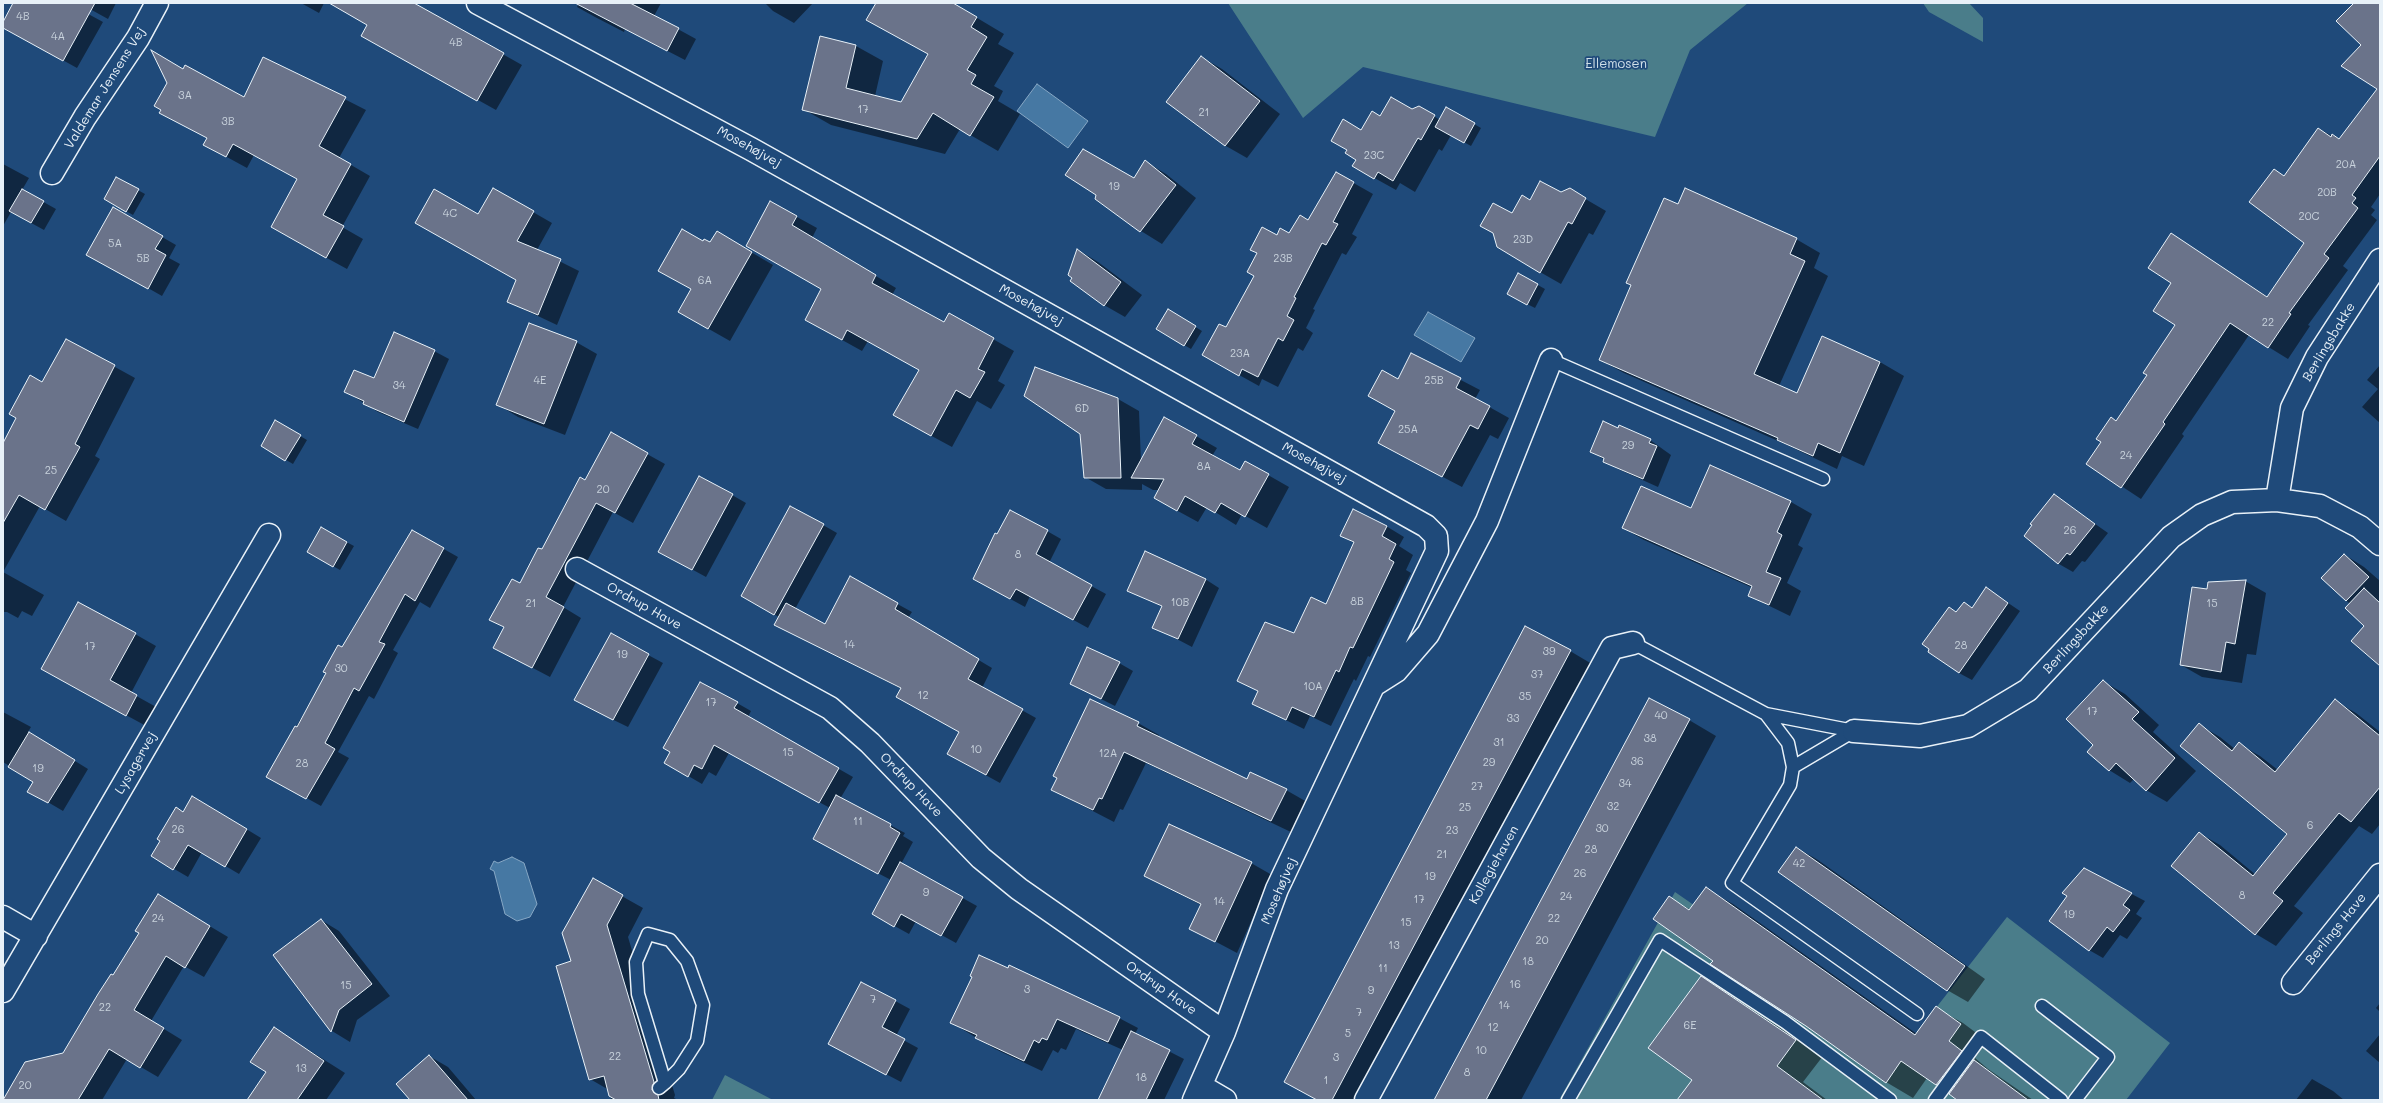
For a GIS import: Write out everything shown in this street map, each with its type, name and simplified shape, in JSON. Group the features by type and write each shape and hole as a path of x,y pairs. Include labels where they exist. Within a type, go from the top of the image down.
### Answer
{"street":[{"name":"Valdemar Jensens Vej","path":"52,172 85,117 138,38 157,3"},
{"name":"Mosehøjvej","path":"478,3 751,149 1426,526 1436,536 1437,551 1277,889 1224,1032 1198,1093"},
{"name":"Berlingsbakke","path":"2277,500 2292,408 2317,357 2380,260"},
{"path":"1373,686 1396,671 1428,634 1487,521 1552,360"},
{"name":"Berlingsbakke","path":"1854,731 1920,736 1968,726 2028,690 2171,537 2202,515 2232,502 2277,500 2320,506 2360,527 2380,544"},
{"name":"Lysagervej","path":"3,992 269,535"},
{"name":"Ordrup Have","path":"577,569 830,708 870,743 981,858 1019,889 1224,1032"},
{"name":"Kollegiehaven","path":"1366,1100 1612,648 1633,643"},
{"name":"Berlings Have","path":"2293,984 2380,875"},
{"path":"3,917 36,936"},
{"path":"1198,1093 1225,1100"}],"lane":[{"path":"1552,360 1823,479"},
{"path":"1633,643 1766,714 1854,731"},
{"path":"1766,714 1788,743 1793,767 1790,785 1732,883 1917,1014"},
{"path":"1793,767 1854,731"},
{"path":"648,934 670,940 688,961 703,1005 697,1041 679,1069 662,1086 638,994 636,962 648,934"},
{"path":"1568,1100 1660,940 1785,1022 1890,1100"},
{"path":"2042,1006 2108,1057 2075,1100"},
{"path":"1935,1100 1981,1037 2061,1100"}],"green space":[{"name":"Ellemosen","path":"1228,3 1748,3 1690,50 1655,137 1363,67 1303,118"},
{"path":"1923,3 1969,3 1983,18 1983,42 1929,12"},
{"path":"1675,892 1903,1050 2007,917 2170,1043 2126,1100 1559,1100"},
{"path":"725,1075 773,1100 712,1100"}],"water":[{"path":"1037,84 1088,121 1068,148 1017,111"},
{"path":"1428,312 1475,338 1461,362 1414,335"},
{"path":"512,857 524,863 537,904 530,917 517,921 505,914 494,871 490,869 494,861 498,863"}],"building":[{"path":"13,3 95,3 63,61 3,28 3,22"},
{"path":"329,3 414,3 504,53 477,101 361,36 367,25"},
{"path":"575,3 630,3 679,28 667,51"},
{"path":"876,3 953,3 977,17 971,27 987,37 967,70 976,75 971,84 994,97 970,136 933,113 917,139 802,110 820,36 856,45 846,88 901,102 928,54 866,20"},
{"path":"2354,3 2380,3 2380,156 2352,195 2356,198 2352,203 2358,208 2324,254 2329,258 2289,313 2291,314 2268,348 2230,323 2163,422 2165,424 2121,488 2086,464 2101,442 2096,439 2111,417 2116,421 2147,375 2143,373 2175,325 2153,311 2171,283 2148,268 2171,233 2267,297 2304,243 2249,202 2274,169 2284,176 2318,128 2331,137 2332,134 2339,139 2377,89 2341,66 2361,45 2336,21"},
{"path":"151,50 183,69 185,65 244,97 263,57 346,97 319,146 351,164 323,215 344,226 326,258 271,227 297,179 233,144 226,157 203,145 207,138 159,113 161,110 154,106 167,83"},
{"path":"1201,56 1260,101 1225,146 1166,102"},
{"path":"1391,97 1412,109 1419,106 1435,115 1421,140 1418,138 1393,181 1378,172 1374,179 1352,166 1356,160 1345,153 1347,150 1331,141 1343,119 1361,130 1372,111 1380,116"},
{"path":"1446,107 1475,123 1464,143 1435,127"},
{"path":"1083,149 1134,178 1145,160 1176,185 1140,232 1095,199 1096,195 1065,175"},
{"path":"1336,172 1354,182 1333,222 1338,224 1326,245 1322,243 1294,297 1296,298 1287,316 1294,320 1283,341 1278,338 1258,377 1242,369 1239,376 1202,355 1219,324 1226,327 1254,276 1247,272 1257,253 1250,250 1262,227 1277,235 1280,228 1289,233 1300,215 1308,220"},
{"path":"116,177 139,189 126,212 104,199"},
{"path":"1540,181 1561,192 1570,188 1586,198 1572,224 1568,222 1540,273 1497,247 1493,233 1480,226 1493,203 1512,213 1522,195 1530,200"},
{"path":"493,188 534,211 517,241 561,259 538,315 507,302 516,280 415,223 434,189 478,214"},
{"path":"1685,188 1797,238 1790,254 1805,261 1754,374 1797,393 1822,336 1880,362 1840,453 1818,443 1813,456 1777,440 1778,438 1599,360 1631,285 1626,283 1664,198 1678,204"},
{"path":"22,189 44,201 31,223 9,211"},
{"path":"770,201 797,216 792,225 876,275 872,283 944,322 949,313 994,338 978,369 985,372 970,398 956,390 931,436 893,415 919,370 847,330 842,340 805,320 821,289 746,246"},
{"path":"113,207 163,236 155,249 166,255 148,289 86,255"},
{"path":"682,229 703,241 704,239 710,242 717,231 752,252 708,329 678,312 691,289 658,271"},
{"path":"1077,249 1121,282 1104,306 1070,281 1072,278 1068,275"},
{"path":"1518,273 1538,284 1527,305 1507,294"},
{"path":"1168,309 1196,326 1184,346 1156,329"},
{"path":"529,323 577,341 544,424 496,405"},
{"path":"394,332 435,350 404,422 363,404 364,401 344,392 354,370 374,378"},
{"path":"66,339 115,365 75,444 80,447 45,510 19,495 3,523 3,443 16,418 9,414 30,375 42,382"},
{"path":"1411,353 1461,378 1456,388 1490,406 1478,429 1470,425 1442,477 1378,443 1395,411 1368,396 1382,370 1398,379"},
{"path":"1035,367 1118,398 1121,478 1084,478 1080,434 1024,396"},
{"path":"1164,417 1197,435 1192,444 1240,470 1245,461 1269,474 1245,517 1221,503 1215,513 1185,496 1177,511 1154,498 1164,479 1131,478"},
{"path":"275,420 301,435 285,461 261,446"},
{"path":"1603,421 1618,428 1619,425 1651,439 1649,443 1657,446 1643,479 1603,462 1604,458 1590,452"},
{"path":"611,432 648,453 615,513 596,503 546,597 564,607 532,668 493,648 504,627 489,620 512,579 520,583 538,548 542,549 580,477 585,480"},
{"path":"1710,465 1791,501 1777,532 1782,535 1766,572 1781,578 1769,605 1748,596 1752,586 1622,528 1641,486 1691,508"},
{"path":"699,476 733,494 692,570 658,552"},
{"path":"2054,494 2095,524 2070,555 2067,553 2058,564 2024,536 2032,525 2030,524"},
{"path":"790,506 824,524 774,615 741,596"},
{"path":"1353,509 1387,526 1382,536 1396,544 1389,559 1394,562 1353,648 1350,647 1339,672 1336,670 1314,717 1292,707 1286,720 1252,704 1258,691 1237,681 1265,622 1294,633 1311,597 1326,604 1354,542 1340,536"},
{"path":"1010,510 1048,530 1036,554 1092,585 1073,620 1016,589 1010,599 973,579 995,533 997,534"},
{"path":"321,527 347,542 333,567 307,552"},
{"path":"412,530 444,548 415,601 405,594 379,642 385,644 359,691 354,688 325,743 335,749 306,799 266,777 295,726 297,727 326,673 323,672 338,645 342,647"},
{"path":"1145,551 1206,579 1178,639 1152,628 1162,606 1127,591"},
{"path":"2344,554 2369,577 2346,601 2321,578"},
{"path":"850,576 898,603 895,609 979,659 968,679 1023,709 986,775 947,754 959,732 896,697 901,688 774,625 786,603 825,624"},
{"path":"2246,580 2235,644 2226,642 2221,672 2180,665 2192,587 2207,589 2208,582"},
{"path":"1986,587 2008,603 1959,673 1928,652 1929,649 1922,644 1949,607 1956,612 1964,602 1972,608"},
{"path":"2364,588 2380,603 2380,666 2351,641 2364,626 2345,608"},
{"path":"78,602 136,633 110,680 137,695 126,716 41,669"},
{"path":"1525,626 1571,650 1332,1100 1317,1100 1284,1082"},
{"path":"611,633 649,654 613,720 574,700"},
{"path":"1087,647 1120,662 1101,699 1070,684"},
{"path":"2103,680 2139,712 2132,719 2175,758 2146,791 2116,763 2109,771 2087,752 2093,745 2066,719"},
{"path":"700,682 738,702 734,708 839,768 819,803 714,745 702,769 694,765 688,777 664,763 670,752 663,748"},
{"path":"1649,698 1690,719 1486,1100 1434,1100"},
{"path":"1090,699 1139,722 1137,726 1247,779 1250,772 1287,789 1271,821 1124,752 1102,799 1099,798 1093,810 1051,790 1057,778 1053,776"},
{"path":"2335,699 2380,736 2380,787 2351,822 2339,813 2273,893 2283,901 2255,935 2171,866 2199,832 2253,876 2287,834 2180,746 2199,723 2232,751 2239,742 2275,772"},
{"path":"29,732 75,760 48,803 27,792 33,782 8,767"},
{"path":"836,795 891,824 890,827 900,833 878,874 813,839"},
{"path":"192,796 247,829 225,867 188,845 173,870 151,856 160,841 157,839 176,807 183,812"},
{"path":"1169,824 1252,862 1215,942 1189,929 1201,904 1144,876"},
{"path":"1796,847 1965,966 1947,991 1778,872"},
{"path":"900,862 963,897 941,936 901,914 894,927 872,914"},
{"path":"2084,868 2132,893 2123,905 2130,910 2113,932 2107,927 2089,951 2049,921 2067,896 2062,893"},
{"path":"593,878 623,895 607,925 654,1082 652,1090 658,1095 659,1100 616,1100 609,1096 604,1076 589,1080 556,966 571,961 562,933"},
{"path":"1706,887 1915,1035 1936,1006 1961,1024 1949,1041 1962,1051 1936,1085 1901,1061 1886,1083 1806,1026 1710,964 1713,961 1653,919 1669,896 1689,910"},
{"path":"158,894 210,926 185,968 166,956 134,1010 164,1028 140,1068 109,1049 78,1100 3,1100 25,1062 63,1053 98,994 111,974 113,975 139,933 135,931"},
{"path":"321,919 372,984 339,1010 331,1032 273,955"},
{"path":"979,955 1008,968 1009,965 1120,1017 1108,1042 1057,1019 1047,1040 1042,1038 1039,1043 1034,1040 1024,1061 975,1038 977,1035 950,1023 972,977 970,976"},
{"path":"1701,976 1796,1040 1777,1066 1823,1100 1677,1100 1692,1080 1648,1048"},
{"path":"861,982 896,1000 882,1027 905,1039 886,1075 828,1044"},
{"path":"274,1027 324,1061 297,1100 247,1100 266,1072 250,1062"},
{"path":"1131,1031 1170,1050 1146,1100 1098,1100"},
{"path":"429,1055 468,1100 410,1100 396,1084"},
{"path":"1974,1060 2028,1100 1957,1100 1949,1094"}]}
